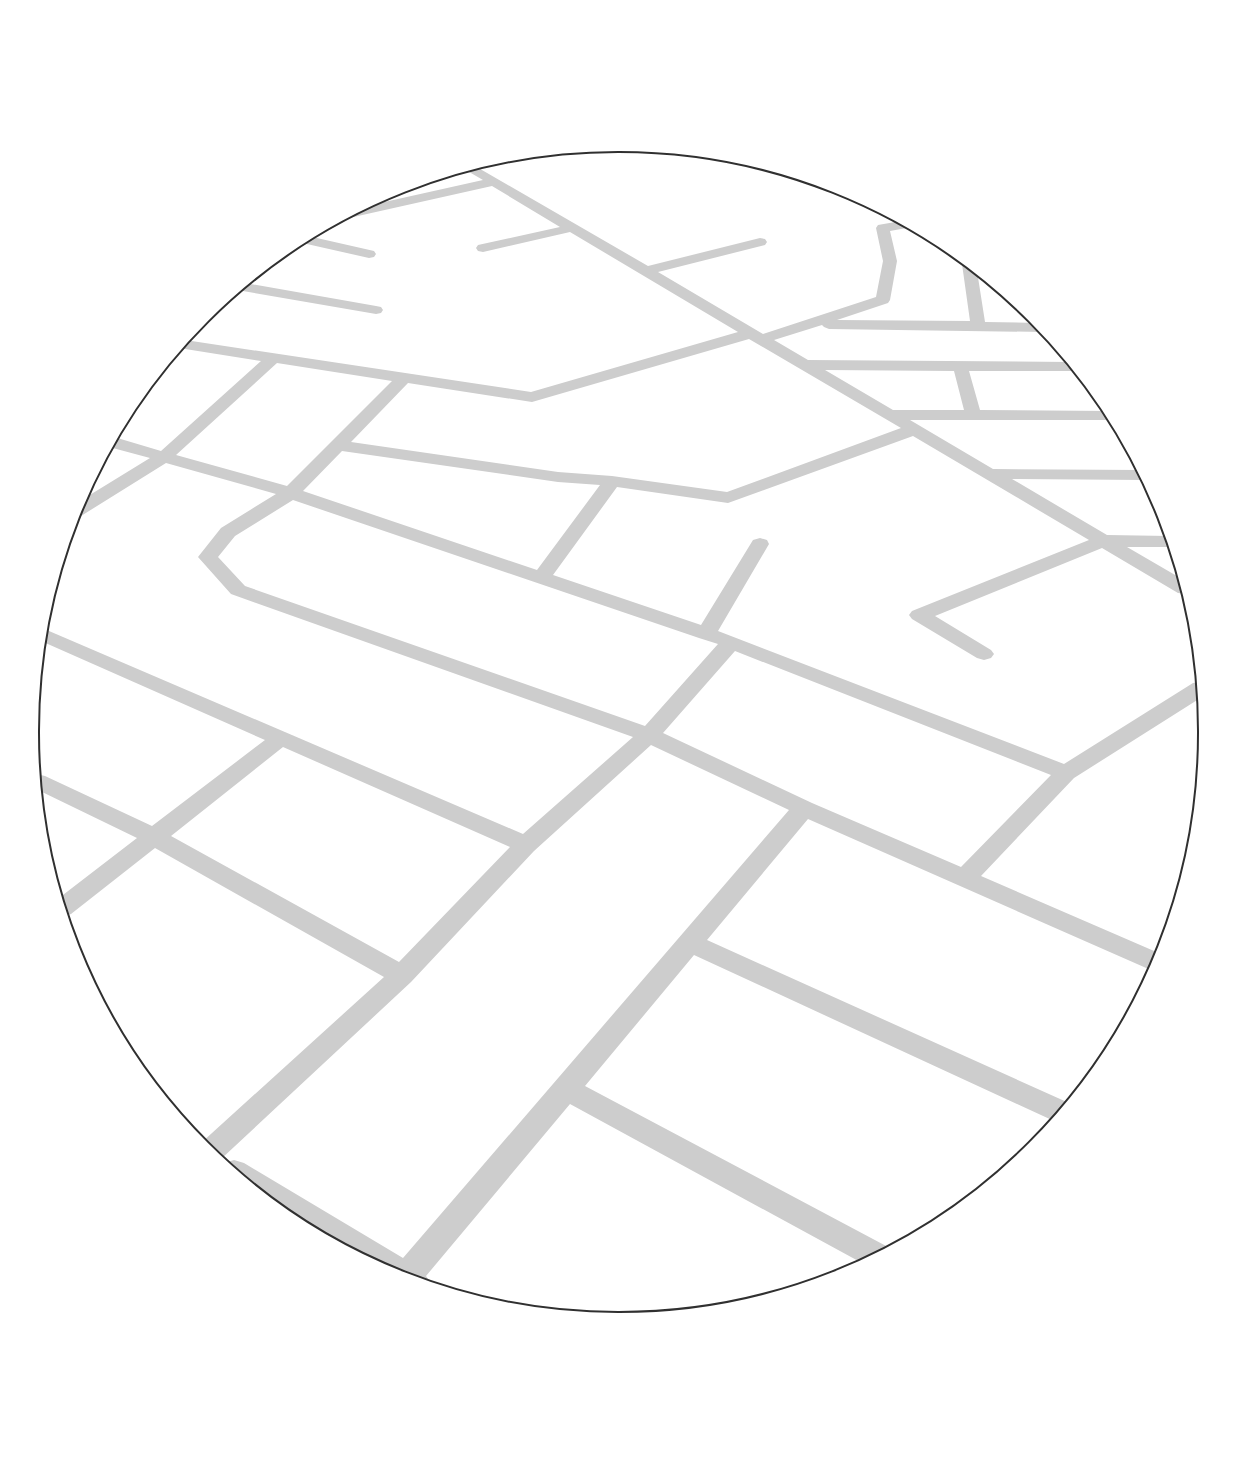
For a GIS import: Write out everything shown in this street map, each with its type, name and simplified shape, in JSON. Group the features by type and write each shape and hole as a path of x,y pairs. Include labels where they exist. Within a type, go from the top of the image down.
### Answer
{"street":[{"path":"474,171 1179,584"},
{"path":"366,210 494,182"},
{"path":"188,345 272,359 532,397 757,336 814,323 883,300 890,261 883,228 899,225"},
{"path":"483,248 572,228"},
{"path":"312,241 369,254"},
{"path":"646,271 760,242"},
{"path":"970,271 978,326"},
{"path":"246,288 376,310"},
{"path":"814,323 888,326 1033,328"},
{"path":"85,507 164,457 272,359"},
{"path":"805,365 1068,367"},
{"path":"960,365 973,415"},
{"path":"403,378 291,493 228,532 208,557 238,590 649,735 804,808 1151,961"},
{"path":"891,415 1104,416"},
{"path":"339,445 558,477 612,481 728,498 915,430"},
{"path":"116,443 291,493 730,642 1066,772"},
{"path":"992,474 1137,475"},
{"path":"541,578 612,481"},
{"path":"984,654 920,615 1104,541 1166,542"},
{"path":"706,634 760,544"},
{"path":"47,636 526,845"},
{"path":"215,1148 402,975 526,845 649,735 730,642"},
{"path":"964,879 1066,772 1197,691"},
{"path":"66,905 281,738"},
{"path":"41,783 155,837 402,975"},
{"path":"414,1274 566,1089 804,808"},
{"path":"690,943 1057,1110"},
{"path":"566,1089 872,1253"},
{"path":"262,1189 379,1259"}]}
